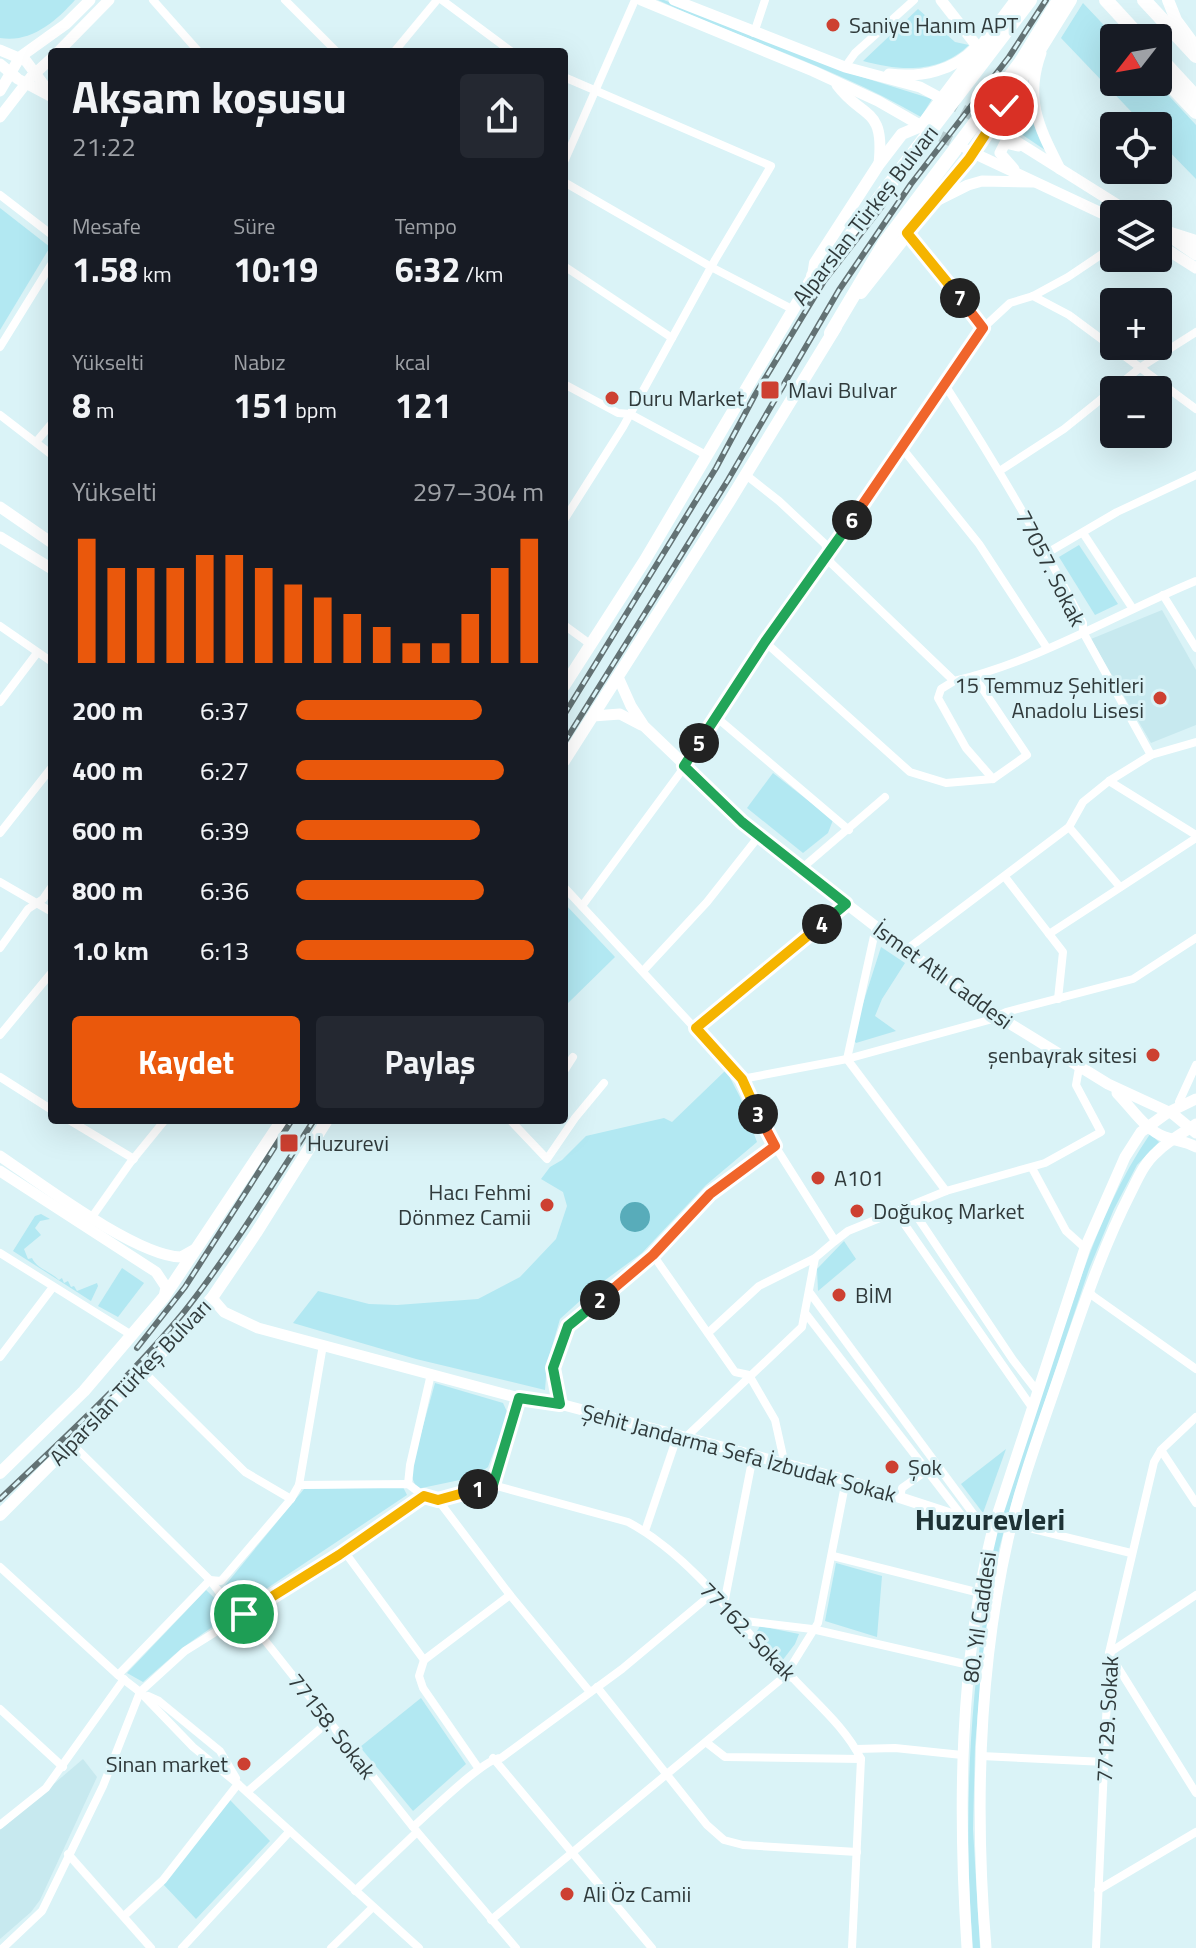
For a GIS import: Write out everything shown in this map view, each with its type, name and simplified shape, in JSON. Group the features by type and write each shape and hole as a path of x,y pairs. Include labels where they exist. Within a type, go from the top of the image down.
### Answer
{"highway":[{"name":"Alparslan Türkeş Bulvarı","path":"813,276 835,256 1030,0"},
{"name":"Alparslan Türkeş Bulvarı","path":"831,333 884,244 1021,62 1059,0"},
{"path":"1105,0 1120,24"},
{"path":"1105,0 1128,24"},
{"path":"1144,0 1196,56"},
{"path":"1172,71 1196,97"},
{"path":"1172,87 1196,112"},
{"path":"1172,234 1196,242"}],"main road":[{"path":"0,91 5,68 66,24 90,0"},
{"path":"62,48 109,0"},
{"path":"641,0 834,81 924,127"},
{"path":"674,0 845,67 920,87 945,101"},
{"path":"845,67 915,75 953,66 978,48 941,0"},
{"name":"Alparslan Türkeş Bulvarı","path":"568,680 645,560 813,276 815,263 879,164 902,134 924,127 945,101 978,48 1016,0"},
{"name":"Alparslan Türkeş Bulvarı","path":"568,755 746,475 831,333 990,125 1042,50 1071,0"},
{"path":"1168,0 1176,20 1196,47"},
{"path":"0,50 20,57 37,72 48,90"},
{"path":"1042,50 1034,85 1034,109 1038,127 1061,169"},
{"path":"0,117 48,62"},
{"path":"5,68 48,95"},
{"path":"834,81 870,113 878,129 881,147 879,164"},
{"path":"990,125 1110,200"},
{"path":"1017,172 1000,153 1005,143 1037,154"},
{"path":"970,151 1100,212"},
{"path":"932,203 982,181 1037,183"},
{"path":"1172,239 1196,255"},
{"path":"1172,253 1196,268"},
{"path":"0,507 48,540 30,554"},
{"path":"0,537 48,566"},
{"path":"618,677 644,726"},
{"path":"593,716 620,714 644,726"},
{"name":"İsmet Atlı Caddesi","path":"644,726 759,836 906,950 997,1016 1079,1068 1173,1114 1194,1128"},
{"name":"İsmet Atlı Caddesi","path":"1108,1084 1149,1126"},
{"path":"1167,1113 1196,1099"},
{"name":"80. Yıl Caddesi","path":"967,1948 962,1755 969,1665 993,1528 1085,1248 1125,1157 1141,1132 1167,1113"},
{"name":"Alparslan Türkeş Bulvarı","path":"0,1473 84,1391 133,1336 199,1247 279,1124"},
{"name":"Alparslan Türkeş Bulvarı","path":"0,1515 189,1325 212,1298 324,1124"},
{"path":"1149,1126 1164,1137 1196,1147"},
{"name":"80. Yıl Caddesi","path":"986,1948 981,1873 981,1756 990,1653 1003,1560 1012,1524 1088,1290 1117,1220 1144,1168 1157,1152 1194,1128"},
{"path":"0,1156 137,1243 166,1255 185,1256 199,1247"},
{"path":"0,1171 156,1272 166,1287 164,1297"},
{"name":"Şehit Jandarma Sefa İzbudak Sokak","path":"212,1298 224,1312 258,1328 519,1398 560,1404 846,1480 993,1528"}],"street":[{"path":"153,0 195,48"},
{"path":"285,0 333,48"},
{"path":"397,48 439,0 506,48"},
{"path":"568,152 635,0"},
{"path":"754,33 765,0"},
{"path":"845,67 855,53 914,0"},
{"path":"568,79 771,166 630,414 568,514"},
{"path":"568,184 713,268 792,309"},
{"path":"0,195 48,232"},
{"path":"907,233 983,328"},
{"path":"582,906 684,766 765,642 983,328 1010,303 1033,296 1100,255"},
{"path":"0,347 48,269"},
{"path":"568,269 672,338"},
{"path":"1033,296 1069,315 1196,409"},
{"path":"1001,470 1064,429 1141,367 1196,332"},
{"name":"77057. Sokak","path":"945,385 1001,470 1083,623 1083,632 1151,755"},
{"path":"568,386 618,413 630,414 706,455"},
{"path":"0,415 48,452"},
{"path":"36,442 48,428"},
{"path":"902,448 979,544 1047,648"},
{"path":"746,475 825,544 831,563 954,681"},
{"path":"1047,553 1117,512 1196,475"},
{"path":"568,504 573,507"},
{"path":"1083,533 1133,609"},
{"path":"993,779 966,748 938,698 941,689 954,681 1047,648 1196,581"},
{"path":"1163,595 1196,648"},
{"path":"0,626 48,660"},
{"path":"568,628 590,644"},
{"path":"765,642 910,772 946,783 993,779 1027,755 974,676"},
{"path":"0,702 37,653"},
{"path":"716,717 849,830"},
{"path":"906,950 1069,827 1083,802 1109,781 1151,755 1196,742"},
{"path":"0,833 48,772"},
{"path":"1049,934 1196,837 1109,781"},
{"path":"801,869 885,797"},
{"path":"1069,827 1120,887"},
{"path":"643,971 707,902 759,836"},
{"path":"1005,877 1063,952 1058,999"},
{"path":"0,882 48,910"},
{"path":"0,948 28,909 48,890"},
{"path":"568,891 742,1079 775,1146 835,1241"},
{"path":"696,1028 846,904"},
{"path":"876,927 847,1059 946,1191"},
{"path":"742,1079 847,1059 1133,979 1196,938"},
{"path":"0,1035 48,977"},
{"path":"568,1065 573,1057"},
{"path":"1181,1107 1179,1102 1196,1065"},
{"path":"708,1333 759,1286 815,1258 848,1231 946,1191 1032,1168 1101,1132 1076,1085 1079,1068"},
{"path":"0,1077 48,1107"},
{"path":"518,1124 547,1159 604,1083"},
{"path":"76,1124 134,1159"},
{"path":"92,1217 162,1124"},
{"path":"560,1404 553,1368 568,1326 653,1255 710,1194 775,1146"},
{"path":"1032,1168 1066,1231 1085,1248"},
{"path":"910,1206 1037,1391"},
{"path":"896,1212 1031,1406"},
{"path":"0,1253 133,1336"},
{"path":"653,1255 735,1372 749,1375 775,1420 785,1465"},
{"path":"645,1531 681,1438 802,1327 815,1258"},
{"path":"0,1357 53,1287"},
{"path":"1088,1290 1196,1369"},
{"path":"810,1293 980,1523"},
{"path":"806,1314 962,1516"},
{"path":"0,1825 46,1788 121,1677 210,1580 221,1581 291,1499 299,1485 323,1345"},
{"path":"143,1371 245,1472 291,1499"},
{"path":"408,1484 431,1374"},
{"path":"299,1485 408,1484 424,1496 438,1500 493,1485 519,1398"},
{"name":"77129. Sokak","path":"1096,1948 1109,1653 1154,1462 1161,1450 1196,1417"},
{"name":"77158. Sokak","path":"72,1444 210,1580 223,1597 244,1614 415,1830 516,1948"},
{"path":"1161,1450 1196,1503"},
{"path":"724,1604 753,1456"},
{"path":"900,1497 902,1488 936,1464"},
{"path":"491,1920 785,1676 818,1623 846,1480"},
{"name":"77162. Sokak","path":"493,1485 628,1522 645,1531 724,1604 785,1676 793,1678 856,1749 861,1759 852,1948"},
{"path":"3,1948 42,1911 103,1786 140,1692 185,1651 344,1551 424,1496"},
{"path":"438,1500 510,1595 668,1775 707,1825 724,1840 743,1845 857,1852"},
{"path":"1012,1524 1131,1553"},
{"path":"344,1551 424,1660"},
{"path":"833,1556 980,1593"},
{"path":"0,1567 140,1692 193,1747 419,1948"},
{"path":"355,1891 479,1769 493,1758 501,1758 594,1690 713,1593"},
{"path":"479,1769 423,1688 419,1676 424,1660 510,1595"},
{"path":"1196,1595 1109,1653 1196,1793"},
{"path":"737,1620 812,1629 969,1665"},
{"path":"140,1692 159,1701 220,1751 238,1784"},
{"path":"0,1709 63,1767"},
{"path":"247,1792 328,1722"},
{"path":"707,1743 725,1757 861,1759"},
{"path":"856,1749 895,1748 962,1755"},
{"path":"981,1756 1105,1762"},
{"path":"493,1758 652,1948"},
{"path":"124,1916 163,1880 238,1784"},
{"path":"182,1948 290,1831"},
{"path":"1098,1890 1196,1832"},
{"path":"68,1854 151,1948"},
{"path":"331,1948 373,1907"}],"shaded area":[{"path":"0,0 75,0 42,29 11,39 0,38"},
{"path":"658,0 846,72 932,99 921,117 824,69"},
{"path":"1083,3 1103,24 1100,24 1100,79 1061,38"},
{"path":"918,9 955,42 969,45 945,61 919,68 891,67 863,61"},
{"path":"1030,80 1033,118 1048,152 1002,121"},
{"path":"1116,96 1169,96 1196,125 1196,179 1172,154 1172,112 1132,112"},
{"path":"0,208 48,245 48,250 0,330"},
{"path":"1079,545 1118,604 1095,615 1059,557"},
{"name":"15 Temmuz Şehitleri Anadolu Lisesi","path":"1162,610 1196,670 1196,725 1151,743 1091,639"},
{"path":"773,773 833,820 828,833 803,853 747,808"},
{"path":"568,907 615,957 568,1003"},
{"path":"881,947 905,963 875,1016 896,1031 856,1043 852,1038"},
{"path":"726,1070 757,1142 706,1185 642,1253 593,1289 560,1319 547,1364 545,1390 416,1359 293,1323 318,1291 369,1304 397,1305 478,1299 520,1277 556,1239 567,1206 563,1192 541,1179 550,1167 562,1160 586,1136 664,1118 672,1122"},
{"path":"1150,1134 1159,1142 1137,1165 1114,1209 1089,1269 1014,1494 999,1549 982,1667 975,1746 973,1829 980,1948 973,1948 968,1822 971,1739 993,1548 1014,1473 1085,1267 1120,1185"},
{"path":"635,1202 646,1206 650,1217 646,1228 635,1232 624,1228 620,1217 624,1206"},
{"path":"41,1214 50,1219 40,1221 35,1228 41,1235 24,1249 28,1259 32,1258 59,1280 62,1278 64,1283 68,1281 77,1291 97,1283 91,1301 13,1251 35,1216"},
{"path":"844,1241 856,1259 818,1291 817,1269"},
{"path":"122,1268 144,1283 118,1317 98,1306"},
{"path":"435,1383 503,1403 508,1414 488,1467 474,1477 417,1489 410,1473"},
{"path":"1006,1449 983,1513 961,1484"},
{"path":"403,1487 407,1495 239,1607 223,1588 304,1489"},
{"path":"836,1563 882,1576 877,1637 825,1621"},
{"path":"206,1590 231,1614 182,1648 143,1682 127,1673"},
{"path":"760,1626 799,1634 782,1661 756,1633"},
{"path":"421,1698 466,1764 413,1811 360,1747"},
{"path":"83,1759 97,1777 40,1900 0,1939 0,1830"},
{"path":"230,1800 270,1841 196,1919 163,1884"}],"tunnel":[{"path":"948,102 983,121"},
{"path":"926,129 965,148"}],"railway":[{"path":"568,737 728,480 839,290 911,184 1009,57 1046,0"},
{"path":"568,708 716,468 755,395 824,281 883,205"},
{"path":"137,1348 185,1287 289,1124"},
{"path":"0,1499 118,1385 184,1312 235,1242 311,1124"}],"place":[{"name":"Saniye Hanım APT","path":"833,25"},
{"name":"Mavi Bulvar","path":"770,390"},
{"name":"Duru Market","path":"612,398"},
{"name":"15 Temmuz Şehitleri Anadolu Lisesi","path":"1160,698"},
{"name":"şenbayrak sitesi","path":"1153,1055"},
{"name":"Huzurevi","path":"289,1143"},
{"name":"A101","path":"818,1178"},
{"name":"Hacı Fehmi Dönmez Camii","path":"547,1205"},
{"name":"Doğukoç Market","path":"857,1211"},
{"name":"BİM","path":"839,1295"},
{"name":"Şok","path":"892,1467"},
{"name":"Sinan market","path":"244,1764"},
{"name":"Ali Öz Camii","path":"567,1894"}],"district":[{"name":"Huzurevleri","path":"990,1520"}],"route":[{"path":"244,1614 339,1555 424,1496 438,1500 493,1485 519,1398 560,1404 553,1368 568,1326 653,1255 710,1194 775,1146 742,1079 696,1028 846,904 742,822 684,766 765,642 983,328 907,233 969,159 1004,106"}]}
